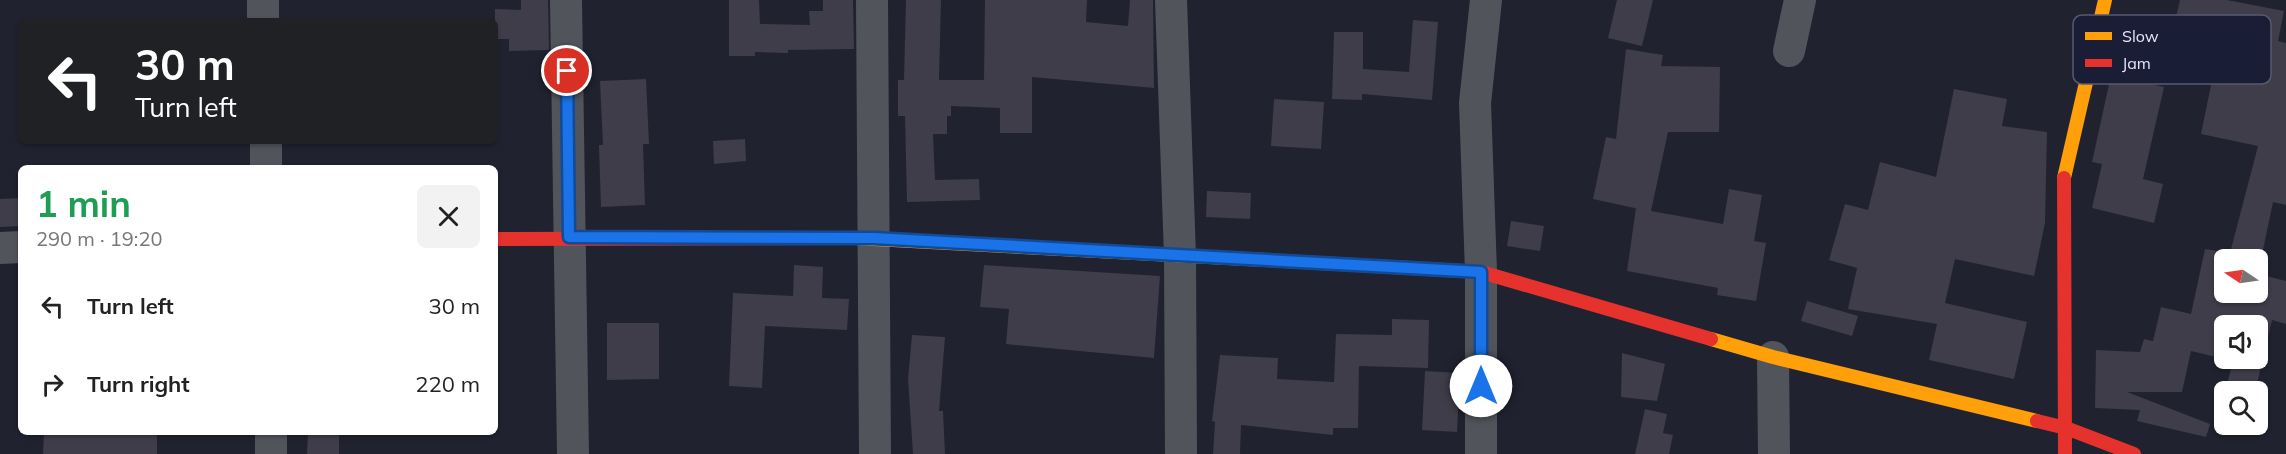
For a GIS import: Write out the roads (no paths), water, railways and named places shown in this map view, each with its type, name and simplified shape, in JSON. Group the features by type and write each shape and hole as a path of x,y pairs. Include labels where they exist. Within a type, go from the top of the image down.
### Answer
{"street":[{"path":"263,0 263,18"},
{"path":"566,0 573,454"},
{"path":"872,0 875,454"},
{"path":"1171,0 1180,256 1181,454"},
{"path":"1481,454 1481,272 1475,103 1486,0"},
{"path":"1789,51 1800,0"},
{"path":"2101,15 2105,0"},
{"path":"2065,454 2064,174 2085,84"},
{"path":"266,144 266,165"},
{"path":"498,239 873,238 1481,272 1773,357 2066,428 2134,454"},
{"path":"0,248 18,247"},
{"path":"1773,357 1774,454"},
{"path":"271,435 271,454"}]}
